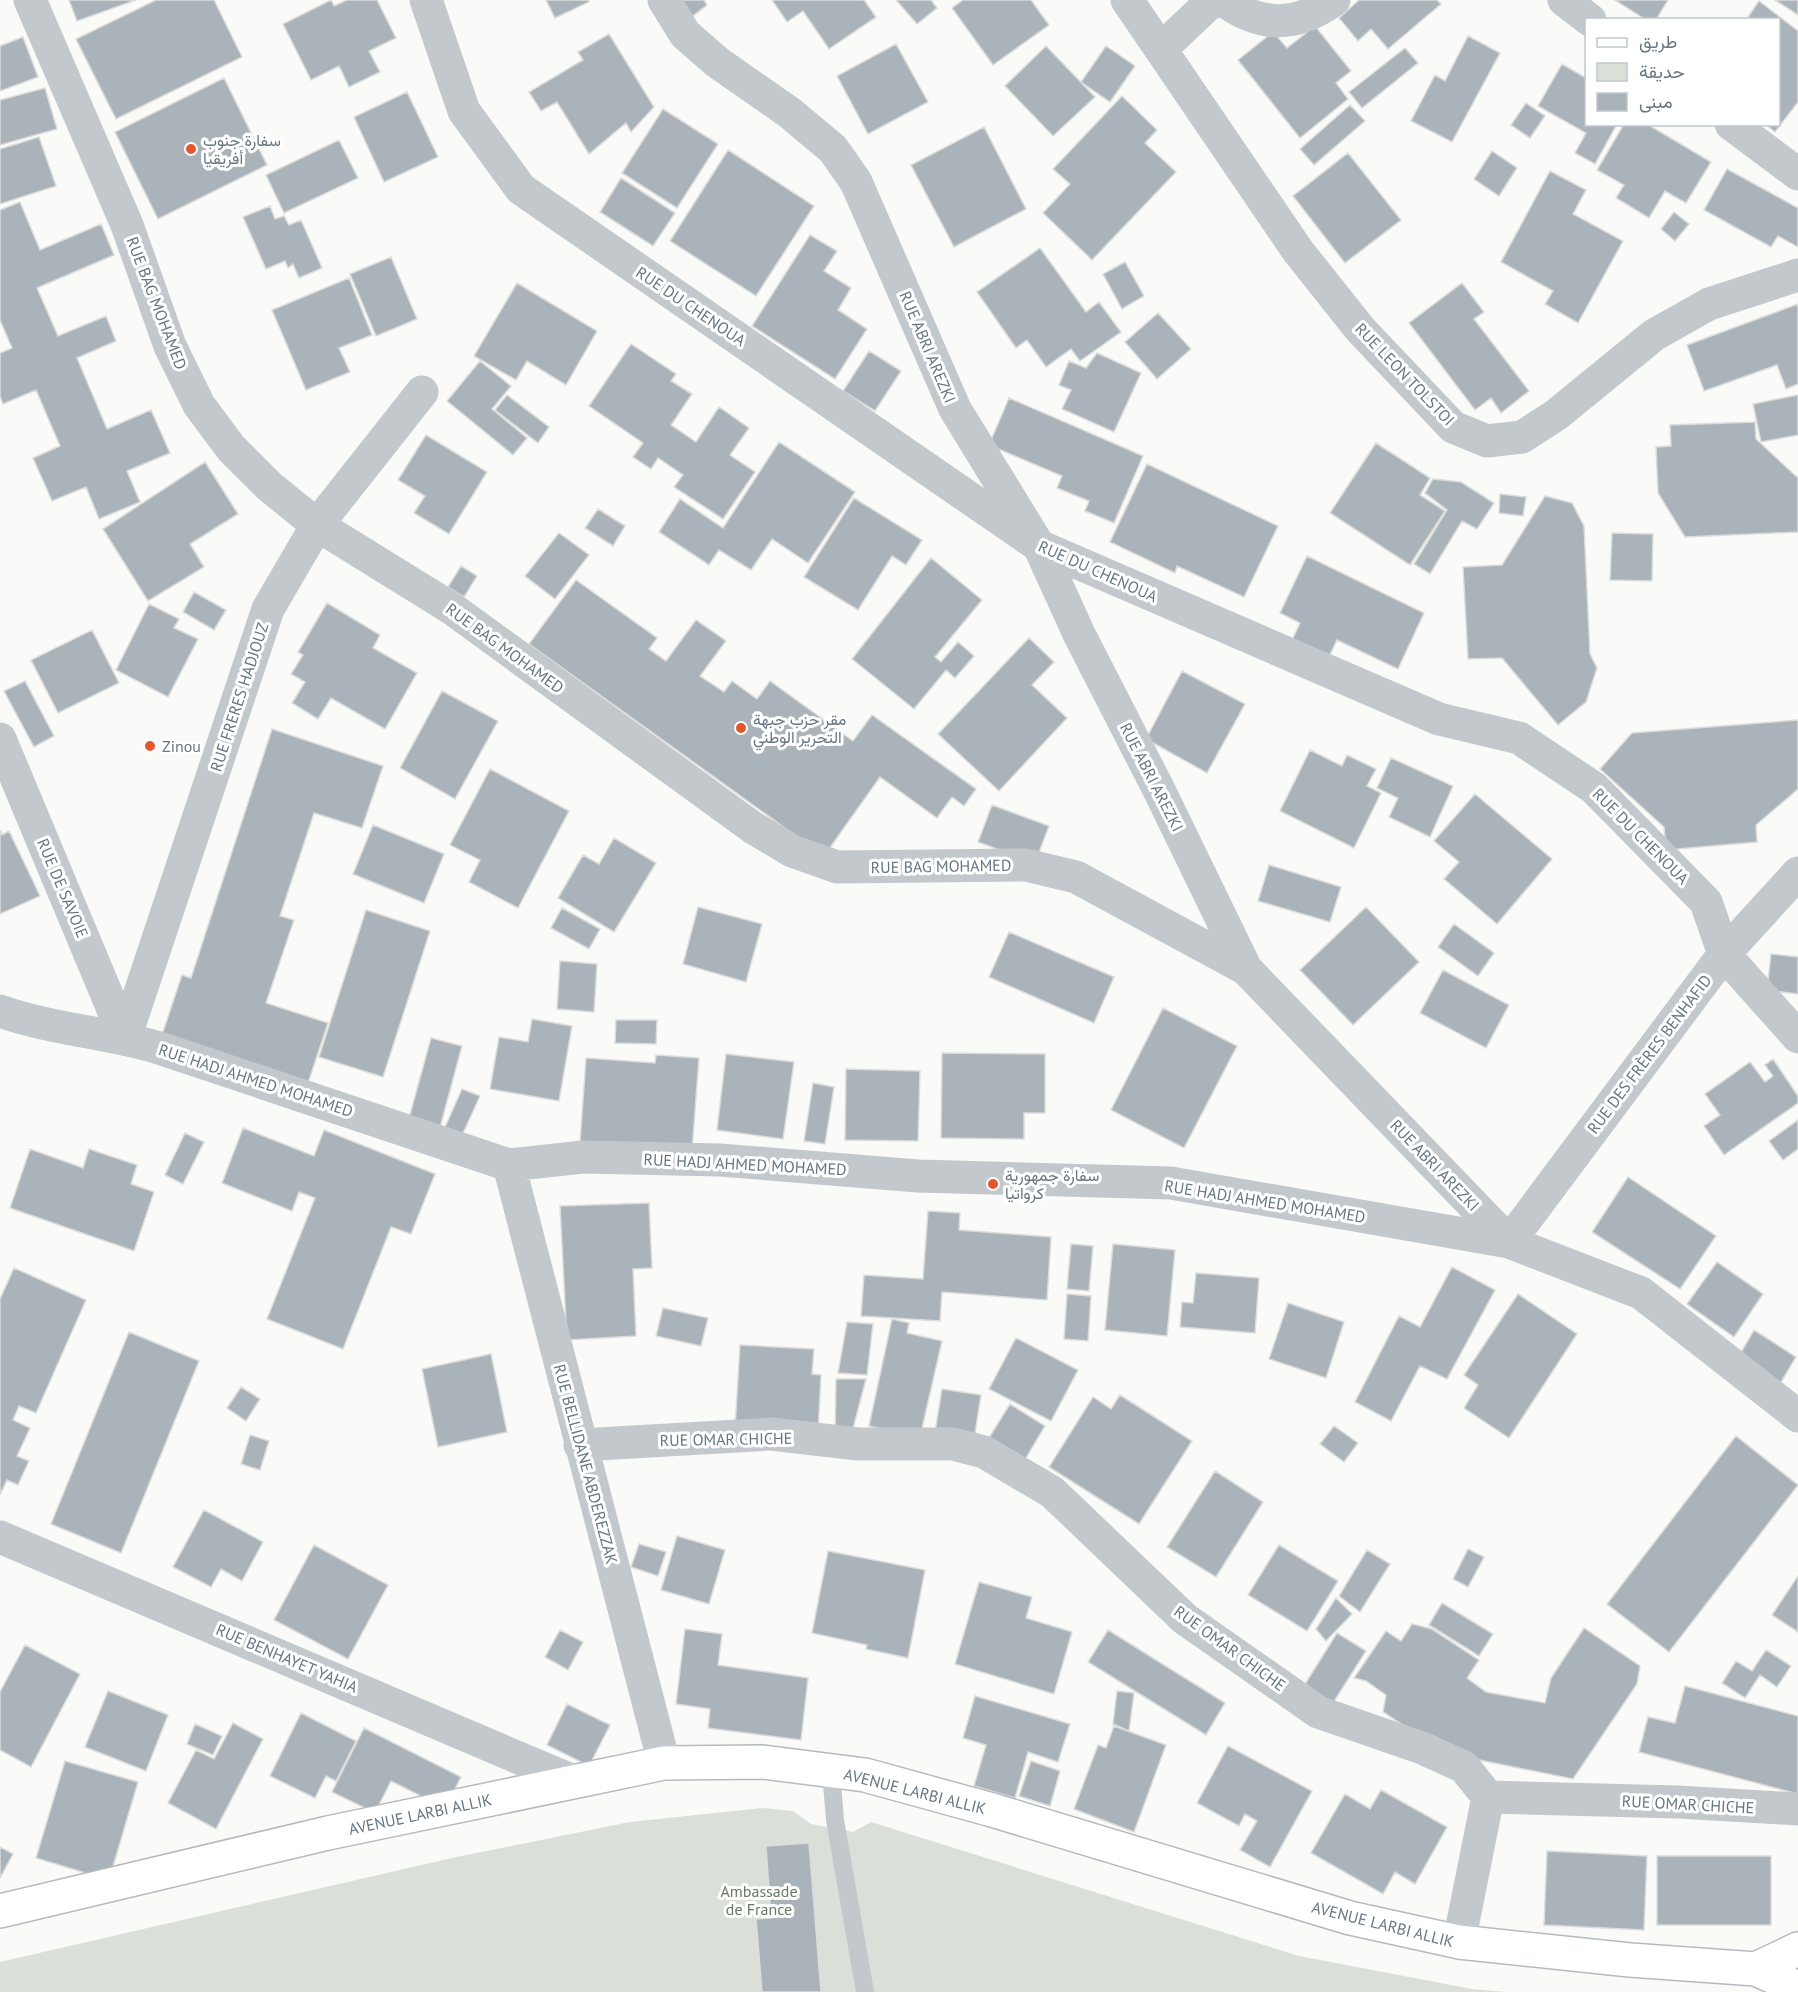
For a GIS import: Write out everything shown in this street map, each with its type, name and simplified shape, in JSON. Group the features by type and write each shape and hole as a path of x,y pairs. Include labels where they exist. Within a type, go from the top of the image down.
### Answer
{"main road":[{"name":"AVENUE LARBI ALLIK","path":"0,1911 328,1833 664,1763 763,1762 865,1775 992,1810 1350,1918 1459,1942 1630,1960 1756,1969 1798,1988"},
{"name":"AVENUE LARBI ALLIK","path":"1756,1969 1798,1949"}],"street":[{"name":"RUE BAG MOHAMED","path":"30,0 127,225 170,346 199,405 231,448 261,479 317,525 451,608 752,827 792,851 837,867 1026,865 1076,877 1246,969"},
{"name":"RUE DU CHENOUA","path":"426,0 464,111 521,189 1039,546 1438,718 1519,738 1594,788 1706,902 1724,954 1798,1037"},
{"name":"RUE ABRI AREZKI","path":"664,0 685,34 717,62 790,113 832,149 856,182 955,409 1039,546 1079,634 1159,790 1246,969 1509,1242 1641,1293 1798,1416"},
{"name":"RUE LEON TOLSTOI","path":"1127,0 1298,251 1360,329 1453,427 1487,441 1522,436 1556,415 1654,334 1709,304 1798,275"},
{"path":"1161,49 1213,0"},
{"path":"1223,0 1235,9 1261,19 1289,21 1316,13 1334,0"},
{"path":"1564,0 1587,18"},
{"path":"1734,126 1798,174"},
{"name":"RUE FRERES HADJOUZ","path":"125,1038 268,609 317,525 422,392"},
{"name":"RUE DE SAVOIE","path":"0,739 125,1038"},
{"name":"RUE DES FRÈRES BENHAFID","path":"1509,1242 1724,954 1798,873"},
{"name":"RUE HADJ AHMED MOHAMED","path":"0,1011 19,1018 125,1038 509,1165 583,1157 720,1160 918,1176 1171,1183 1509,1242"},
{"name":"RUE BELLIDANE ABDEREZZAK","path":"509,1165 664,1763"},
{"name":"RUE OMAR CHICHE","path":"580,1445 771,1434 858,1444 953,1444 984,1452 1052,1492 1185,1619 1318,1712 1422,1748 1464,1767 1488,1797 1678,1802 1798,1809"},
{"name":"RUE BENHAYET YAHIA","path":"0,1537 573,1781"},
{"path":"1459,1942 1488,1797"}],"lane":[{"path":"831,1771 835,1820 865,1992"}],"green space":[{"name":"Ambassade de France","path":"762,1808 793,1811 811,1824 853,1832 871,1822 1299,1956 1472,1989 1506,1992 0,1992 0,1962 452,1858 630,1822"}],"building":[{"path":"69,0 136,0 77,21"},
{"path":"156,0 214,0 242,57 116,119 76,39"},
{"path":"331,0 334,6 347,0 377,0 396,38 369,51 380,72 349,87 339,66 311,80 283,24"},
{"path":"546,0 588,0 589,2 555,18"},
{"path":"676,0 704,0 707,5 690,18"},
{"path":"772,0 864,0 876,17 829,49 803,11 787,22"},
{"path":"896,0 931,0 937,8 917,24"},
{"path":"963,0 1031,0 1049,25 993,65 952,8"},
{"path":"1359,0 1437,0 1441,4 1388,49 1371,29 1358,41 1339,18"},
{"path":"1615,0 1668,0 1657,18 1643,18"},
{"path":"1775,0 1798,0 1798,15"},
{"path":"1759,1 1798,31 1798,102 1780,125 1780,18 1747,18"},
{"path":"1315,26 1351,71 1336,83 1348,99 1300,138 1238,60 1273,32 1287,48"},
{"path":"609,34 654,107 631,132 626,123 589,154 557,102 541,111 529,92 583,60 578,52"},
{"path":"1468,36 1500,53 1452,142 1411,121 1435,75 1445,81"},
{"path":"23,37 38,77 0,91 0,46"},
{"path":"896,44 928,102 868,134 837,76"},
{"path":"1046,46 1095,97 1053,136 1005,86"},
{"path":"1106,46 1135,66 1110,102 1081,82"},
{"path":"1405,48 1418,63 1362,108 1349,92"},
{"path":"1562,64 1585,77 1585,126 1616,126 1595,164 1575,153 1586,133 1538,106"},
{"name":"سفارة جنوب أفريقيا","path":"224,78 267,165 158,219 115,132"},
{"path":"45,88 57,129 0,145 0,100"},
{"path":"407,92 438,157 384,182 354,117"},
{"path":"1122,96 1157,130 1145,143 1176,172 1092,260 1043,213 1070,184 1053,169"},
{"path":"1526,103 1545,116 1530,138 1511,125"},
{"path":"1350,105 1365,121 1314,165 1300,149"},
{"path":"663,109 718,144 677,208 622,173"},
{"path":"1623,126 1650,126 1711,162 1686,203 1665,191 1649,218 1616,198 1624,185 1597,170"},
{"path":"1768,126 1780,126 1775,132"},
{"path":"984,127 1026,209 954,247 911,165"},
{"path":"39,137 56,186 0,204 0,149"},
{"path":"339,140 358,178 284,213 266,175"},
{"path":"728,150 814,206 756,296 670,241"},
{"path":"1492,151 1517,168 1499,196 1474,179"},
{"path":"1348,153 1401,220 1345,263 1293,196"},
{"path":"1727,169 1798,208 1798,247 1778,236 1771,247 1704,210"},
{"path":"1550,171 1586,190 1573,214 1623,241 1578,323 1545,304 1553,291 1501,262"},
{"path":"621,178 675,213 653,246 600,212"},
{"path":"20,202 40,250 101,224 114,255 37,288 58,336 106,316 116,341 77,358 107,429 151,410 170,453 127,471 140,502 99,519 86,487 52,501 33,458 60,446 36,390 3,404 0,396 0,353 12,348 0,320 0,210"},
{"path":"270,206 275,219 284,216 289,225 301,220 322,268 299,278 293,264 288,268 285,261 266,269 243,217"},
{"path":"1674,212 1689,224 1675,241 1661,229"},
{"path":"810,235 837,251 824,271 851,288 838,310 867,329 835,379 752,326"},
{"path":"1040,248 1086,312 1099,302 1121,332 1080,361 1071,349 1046,367 1027,340 1016,348 977,292"},
{"path":"391,257 417,319 376,336 350,274"},
{"path":"1125,262 1144,296 1122,309 1103,274"},
{"path":"349,278 372,335 339,348 350,372 306,390 272,310"},
{"path":"517,283 597,331 566,385 527,361 516,380 474,356"},
{"path":"1462,283 1484,312 1474,319 1529,391 1501,413 1491,398 1475,410 1409,323"},
{"path":"1798,304 1798,384 1786,389 1777,365 1704,391 1687,345"},
{"path":"1158,313 1191,349 1157,379 1125,342"},
{"path":"631,344 676,374 671,381 692,394 671,425 696,442 719,407 749,428 730,455 755,472 723,519 674,487 683,475 658,458 651,469 633,457 643,443 589,406"},
{"path":"869,351 901,371 875,411 843,391"},
{"path":"1097,353 1141,373 1114,432 1062,409 1071,390 1059,385 1069,361 1086,368"},
{"path":"480,361 511,386 492,409 527,438 513,455 447,401"},
{"path":"507,395 549,427 538,443 495,410"},
{"path":"1798,395 1798,435 1761,442 1753,404"},
{"path":"1009,398 1143,456 1114,523 1085,511 1089,501 1057,488 1062,476 989,445"},
{"path":"1755,422 1756,439 1798,478 1798,532 1685,537 1658,493 1656,447 1671,446 1670,425"},
{"path":"426,435 487,472 449,534 414,513 425,496 398,480"},
{"path":"779,442 855,492 808,563 772,539 751,570 719,550 709,565 659,532 680,499 723,528"},
{"path":"1376,443 1430,478 1420,495 1445,511 1410,565 1330,513"},
{"path":"205,462 238,514 190,544 204,567 148,601 103,529"},
{"path":"1147,464 1278,526 1244,597 1177,566 1175,573 1110,542"},
{"path":"1433,479 1461,482 1494,503 1477,529 1462,521 1430,574 1414,564 1447,510 1425,493"},
{"path":"1500,494 1526,497 1523,516 1499,513"},
{"path":"1545,496 1572,503 1584,526 1590,654 1597,668 1586,702 1558,725 1502,658 1468,659 1463,567 1502,565"},
{"path":"854,498 922,540 906,565 892,556 858,610 804,577"},
{"path":"598,509 625,526 613,546 585,528"},
{"path":"559,533 589,555 555,599 525,576"},
{"path":"1612,533 1653,534 1652,581 1610,580"},
{"path":"1307,556 1424,613 1398,669 1337,640 1325,665 1289,647 1300,623 1280,613"},
{"path":"931,558 982,600 935,657 941,662 958,642 974,656 955,678 946,670 914,709 852,659"},
{"path":"461,566 477,576 464,597 448,587"},
{"name":"مقر حزب جبهة التحرير الوطني","path":"576,580 657,638 649,649 666,661 696,620 726,641 700,676 724,692 732,681 757,699 770,681 853,741 872,715 976,789 964,806 952,797 937,818 880,777 824,856 529,644"},
{"path":"194,592 226,610 214,630 183,612"},
{"path":"327,603 380,635 373,648 417,673 385,729 331,698 318,719 292,703 305,682 291,674 303,655 298,652"},
{"path":"149,604 179,619 174,628 198,639 168,697 116,670"},
{"path":"92,630 119,683 58,713 31,660"},
{"path":"1029,638 1054,662 1032,685 1067,718 999,791 938,734"},
{"path":"1182,671 1245,704 1207,773 1146,739"},
{"path":"25,681 54,736 34,747 4,691"},
{"path":"442,691 498,721 455,799 400,768"},
{"path":"1798,720 1798,789 1756,825 1757,842 1666,850 1664,827 1600,769 1632,733"},
{"path":"272,729 383,766 362,828 314,813 280,916 294,920 266,1003 328,1023 308,1083 162,1035 182,975 191,978"},
{"path":"1310,750 1342,766 1347,755 1376,769 1367,786 1381,793 1354,848 1280,811"},
{"path":"1391,758 1453,786 1430,837 1389,817 1398,798 1377,788"},
{"path":"490,769 569,811 518,908 469,882 480,860 450,845"},
{"path":"1475,794 1552,859 1497,924 1444,879 1459,862 1434,841"},
{"path":"992,805 1049,826 1035,863 978,842"},
{"path":"373,825 444,854 424,903 353,874"},
{"path":"0,830 2,835 9,831 40,896 0,914"},
{"path":"614,838 656,863 614,932 558,898 583,855 599,864"},
{"path":"1269,865 1341,887 1330,922 1258,901"},
{"path":"698,907 762,924 746,982 683,964"},
{"path":"1366,907 1419,962 1353,1025 1300,970"},
{"path":"562,908 600,929 589,949 551,928"},
{"path":"366,910 430,931 383,1077 319,1057"},
{"path":"1454,924 1494,953 1478,976 1438,947"},
{"path":"1009,932 1114,977 1094,1023 989,977"},
{"path":"1771,954 1798,957 1798,994 1767,990"},
{"path":"560,961 597,964 594,1012 557,1009"},
{"path":"1443,970 1509,1005 1486,1048 1420,1013"},
{"path":"1163,1008 1237,1046 1184,1148 1111,1110"},
{"path":"532,1019 572,1026 559,1101 490,1089 499,1037 528,1042"},
{"path":"616,1020 657,1020 656,1044 615,1043"},
{"path":"431,1038 462,1046 439,1131 408,1122"},
{"path":"942,1053 1045,1054 1045,1113 1024,1113 1024,1139 941,1138"},
{"path":"726,1054 794,1062 783,1139 717,1130"},
{"path":"656,1055 699,1058 692,1151 580,1142 586,1058 655,1063"},
{"path":"1773,1059 1798,1096 1798,1103 1724,1155 1704,1126 1720,1115 1705,1094 1750,1062 1765,1082 1773,1076 1765,1065"},
{"path":"846,1069 920,1071 918,1141 845,1140"},
{"path":"813,1083 834,1087 825,1144 804,1141"},
{"path":"462,1089 480,1096 459,1142 442,1134"},
{"path":"1798,1120 1798,1149 1783,1160 1769,1141"},
{"path":"243,1128 314,1156 324,1130 435,1174 411,1234 391,1227 343,1349 267,1319 315,1198 299,1192 292,1211 222,1183"},
{"path":"185,1133 204,1142 183,1184 165,1175"},
{"path":"30,1149 83,1168 89,1149 137,1165 131,1184 154,1192 134,1251 10,1208"},
{"path":"1628,1177 1716,1236 1680,1289 1592,1232"},
{"path":"649,1203 652,1268 633,1269 636,1336 567,1340 560,1206"},
{"path":"928,1211 960,1213 959,1230 1051,1237 1047,1300 942,1292 940,1321 861,1316 864,1275 923,1279"},
{"path":"1071,1244 1093,1246 1089,1291 1067,1289"},
{"path":"1113,1244 1175,1250 1167,1336 1105,1330"},
{"path":"1717,1262 1763,1294 1734,1337 1687,1304"},
{"path":"1452,1267 1495,1290 1447,1379 1420,1366 1391,1421 1355,1402 1399,1316 1420,1327"},
{"path":"14,1268 86,1300 36,1413 19,1406 13,1420 30,1428 17,1456 29,1461 18,1485 7,1480 0,1495 0,1299"},
{"path":"1196,1273 1259,1278 1255,1333 1180,1327 1182,1302 1193,1303"},
{"path":"1067,1294 1091,1296 1088,1341 1064,1339"},
{"path":"1518,1294 1577,1334 1509,1438 1464,1408 1478,1385 1464,1375"},
{"path":"1288,1303 1344,1322 1326,1378 1269,1359"},
{"path":"663,1308 708,1318 701,1346 656,1336"},
{"path":"892,1319 909,1323 907,1333 942,1341 920,1437 869,1426"},
{"path":"847,1322 873,1324 867,1375 838,1373"},
{"path":"1754,1330 1796,1357 1774,1394 1736,1361"},
{"path":"129,1332 199,1361 121,1553 51,1524"},
{"path":"1016,1338 1078,1370 1051,1421 989,1389"},
{"path":"740,1345 814,1349 812,1374 821,1375 818,1433 735,1428"},
{"path":"491,1354 507,1432 438,1447 422,1369"},
{"path":"836,1379 866,1379 851,1436 835,1437"},
{"path":"241,1387 260,1399 246,1421 227,1408"},
{"path":"942,1389 981,1395 974,1439 935,1432"},
{"path":"1120,1395 1192,1441 1139,1524 1049,1467 1093,1397 1111,1409"},
{"path":"1010,1404 1045,1426 1023,1463 987,1441"},
{"path":"1334,1426 1358,1443 1344,1462 1320,1444"},
{"path":"250,1435 269,1441 260,1470 241,1464"},
{"path":"1736,1436 1798,1485 1669,1652 1607,1604"},
{"path":"1215,1471 1263,1502 1216,1577 1167,1547"},
{"path":"204,1510 263,1542 242,1581 221,1569 211,1587 173,1567"},
{"path":"677,1536 725,1550 709,1604 661,1590"},
{"path":"639,1544 666,1552 658,1576 631,1567"},
{"path":"314,1545 388,1585 348,1659 274,1620"},
{"path":"1279,1545 1338,1581 1307,1631 1248,1595"},
{"path":"1468,1549 1484,1557 1468,1587 1453,1579"},
{"path":"1367,1550 1390,1564 1360,1612 1339,1596"},
{"path":"828,1551 925,1570 908,1658 866,1649 867,1645 812,1633"},
{"path":"1798,1576 1798,1632 1772,1615"},
{"path":"979,1582 1032,1597 1026,1618 1072,1632 1054,1694 955,1664"},
{"path":"1336,1598 1352,1614 1326,1641 1316,1629"},
{"path":"1442,1603 1493,1634 1479,1656 1429,1625"},
{"path":"1412,1624 1432,1629 1479,1660 1467,1678 1486,1692 1545,1703 1551,1678 1584,1628 1640,1666 1637,1684 1573,1779 1445,1753 1383,1712 1386,1695 1366,1681 1354,1678 1386,1631 1401,1641"},
{"path":"685,1629 722,1634 718,1665 808,1678 801,1740 708,1728 710,1709 676,1704"},
{"path":"560,1630 583,1642 568,1670 545,1657"},
{"path":"1108,1630 1225,1703 1206,1735 1088,1662"},
{"path":"1337,1633 1366,1651 1331,1706 1302,1689"},
{"path":"25,1645 80,1674 31,1767 0,1750 0,1692"},
{"path":"1766,1650 1791,1666 1777,1687 1760,1675 1745,1698 1722,1683 1736,1661 1752,1671"},
{"path":"1685,1686 1798,1716 1798,1794 1639,1752 1648,1717 1675,1723"},
{"path":"108,1691 168,1715 146,1771 85,1747"},
{"path":"1117,1691 1134,1693 1129,1731 1113,1724"},
{"path":"975,1696 1070,1724 1058,1762 1028,1752 1015,1798 974,1786 986,1745 963,1738"},
{"path":"567,1704 610,1725 589,1766 547,1745"},
{"path":"301,1713 356,1741 336,1781 326,1776 315,1798 270,1776"},
{"path":"233,1723 263,1739 216,1829 168,1803 196,1750 214,1759"},
{"path":"195,1724 222,1736 213,1755 187,1744"},
{"path":"1114,1726 1166,1745 1134,1832 1074,1809 1098,1745 1106,1748"},
{"path":"364,1728 461,1777 445,1808 391,1781 375,1813 332,1792"},
{"path":"1228,1746 1312,1791 1270,1867 1240,1850 1257,1821 1245,1814 1239,1826 1197,1803"},
{"path":"65,1761 138,1782 109,1880 36,1858"},
{"path":"1031,1761 1060,1771 1050,1806 1019,1796"},
{"path":"1381,1790 1447,1827 1415,1884 1395,1872 1383,1894 1311,1853 1345,1794 1370,1809"},
{"path":"809,1843 821,1992 762,1992 756,1919 771,1918 766,1846"},
{"path":"0,1847 13,1854 0,1878"},
{"path":"1547,1851 1647,1856 1644,1930 1544,1925"},
{"path":"1657,1856 1771,1856 1771,1925 1657,1925"}],"place":[{"name":"سفارة جنوب أفريقيا","path":"191,149"},
{"name":"مقر حزب جبهة التحرير الوطني","path":"741,728"},
{"name":"Zinou","path":"150,746"},
{"name":"سفارة جمهورية كرواتيا","path":"993,1184"}]}
